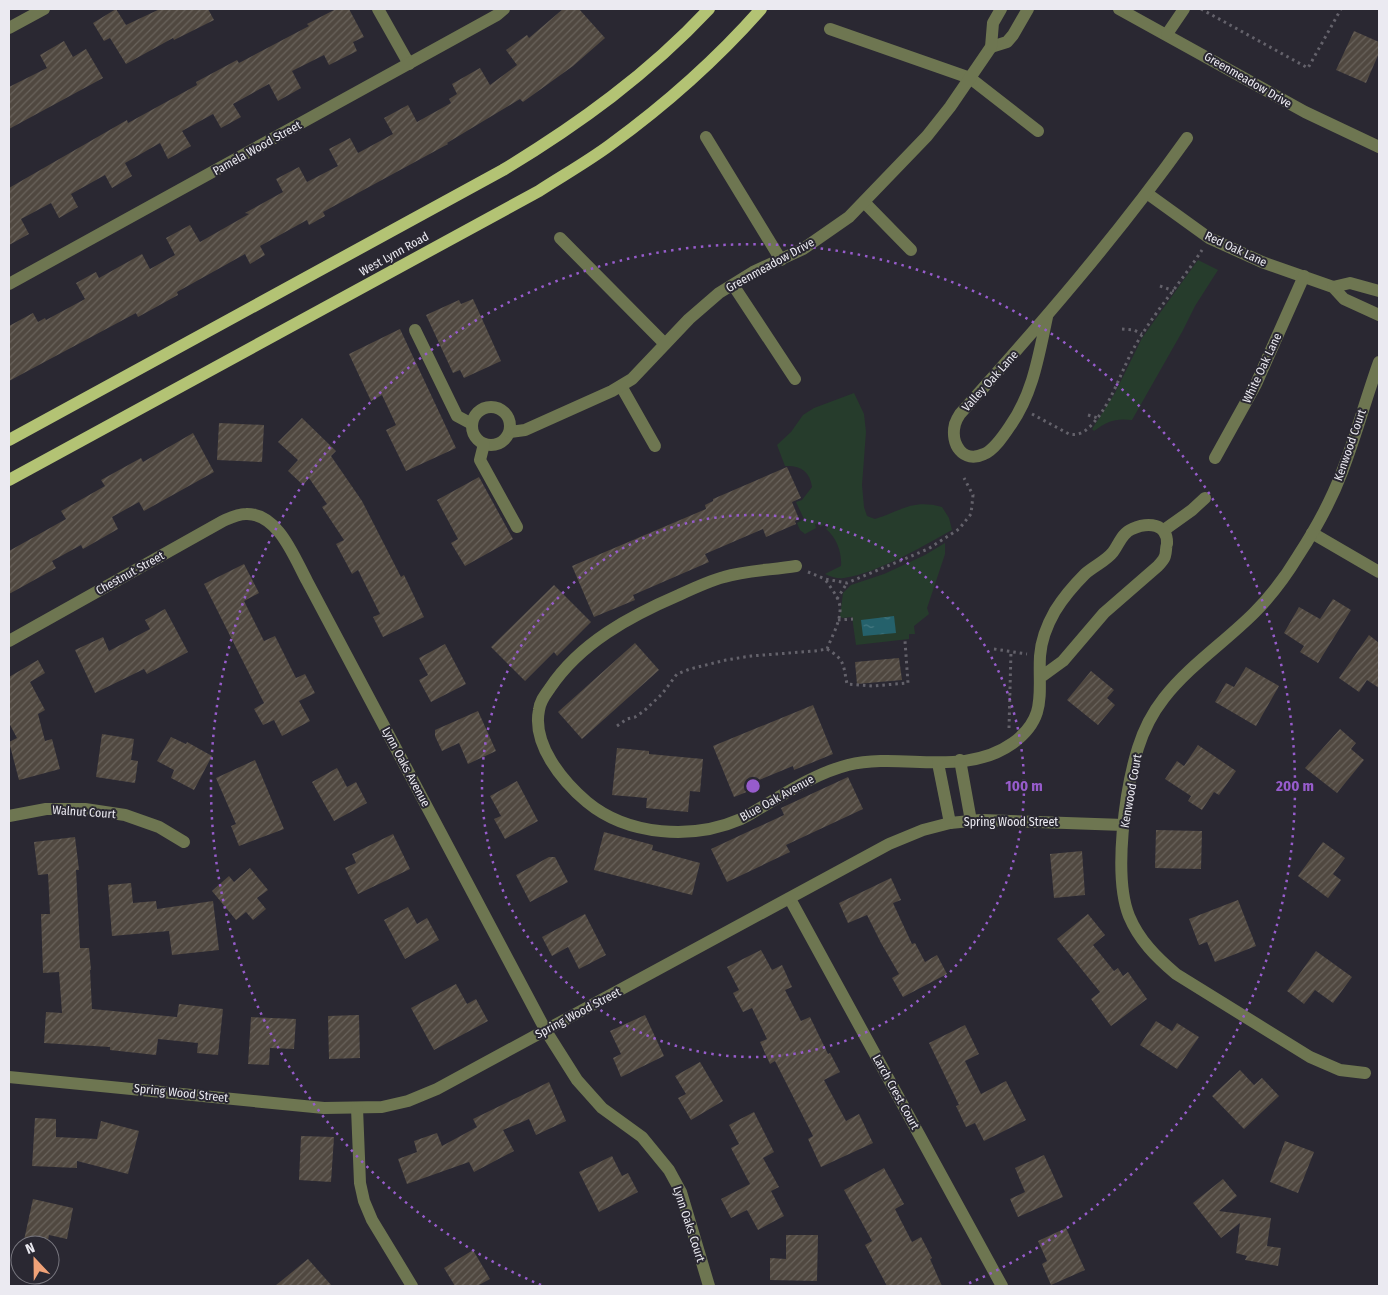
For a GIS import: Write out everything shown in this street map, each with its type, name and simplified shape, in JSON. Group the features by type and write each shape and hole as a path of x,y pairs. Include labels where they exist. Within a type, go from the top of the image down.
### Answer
{"main road":[{"name":"West Lynn Road","path":"9,440 502,170 548,142 592,113 654,63 708,9"},
{"name":"West Lynn Road","path":"9,480 539,191 608,146 673,96 737,35 761,9"}],"street":[{"path":"9,28 44,9"},
{"path":"378,9 409,64"},
{"name":"Pamela Wood Street","path":"9,284 409,64 497,15 504,9"},
{"path":"992,48 993,23 1001,9"},
{"name":"Greenmeadow Drive","path":"484,444 497,445 510,432 525,430 632,379 689,319 720,293 753,272 803,249 849,218 927,136 950,108 992,48 1007,42 1013,35 1028,9"},
{"name":"Greenmeadow Drive","path":"1119,9 1305,112 1379,147"},
{"path":"1167,34 1184,9"},
{"path":"830,28 970,78 1038,131"},
{"path":"706,137 780,260"},
{"name":"Valley Oak Lane","path":"1047,317 1037,367 1021,408 1010,427 984,454 969,457 960,452 955,441 955,426 960,414 1047,317 1148,194 1187,138"},
{"name":"Red Oak Lane","path":"1148,194 1209,238 1262,262 1333,287 1344,299 1379,315"},
{"path":"864,202 911,250"},
{"path":"560,238 665,344"},
{"name":"White Oak Lane","path":"1215,458 1256,384 1304,276"},
{"name":"Red Oak Lane","path":"1333,287 1350,283 1379,291"},
{"path":"733,285 795,379"},
{"path":"415,330 457,416 472,424"},
{"name":"Kenwood Court","path":"1365,1073 1340,1070 1310,1057 1176,974 1156,958 1141,939 1125,906 1121,882 1121,865 1124,825 1132,768 1138,747 1151,718 1163,699 1255,612 1285,576 1312,533 1342,472 1379,362"},
{"path":"620,386 655,446"},
{"path":"510,432 509,419 506,414 495,407 488,407 477,413 472,424 475,436 484,444 480,460 517,527"},
{"path":"1041,677 1063,661 1104,613 1158,566 1165,556 1167,535 1164,530 1205,498"},
{"name":"Chestnut Street","path":"9,641 223,521 237,515 254,515"},
{"name":"Lynn Oaks Avenue","path":"254,515 264,518 273,525 307,581 546,1031"},
{"name":"Blue Oak Avenue","path":"796,566 726,576 645,610 607,632 571,662 557,677 541,700 538,712 538,728 542,743 560,774 586,801 604,814 628,824 672,832 696,831 742,819 816,777 847,765 875,760 938,763 979,758 997,752 1012,744 1025,733 1036,717 1041,696 1040,656 1045,632 1054,611 1062,600 1086,574 1111,555 1127,531 1146,526 1156,526 1164,530"},
{"path":"1312,533 1379,572"},
{"path":"960,760 971,821"},
{"path":"938,763 950,823"},
{"name":"Walnut Court","path":"9,816 46,809 85,809 125,815 159,827 184,842"},
{"name":"Spring Wood Street","path":"9,1077 324,1108 382,1107 408,1101 437,1089 889,844 923,830 950,823 981,820 1124,825"},
{"name":"Larch Crest Court","path":"790,898 1002,1286"},
{"name":"Lynn Oaks Court","path":"546,1031 577,1080 602,1108 642,1137 670,1170 681,1192 709,1286"},
{"path":"357,1108 360,1183 364,1201 372,1220 412,1286"}],"path":[{"path":"1201,9 1308,68 1340,9"},
{"path":"1021,408 1069,434 1075,436 1084,433 1098,418 1109,401 1129,356 1142,334 1197,258"},
{"path":"1160,286 1174,291"},
{"path":"1122,329 1134,330 1142,334"},
{"path":"1088,415 1098,418"},
{"path":"796,566 825,579 847,583 928,548 959,529 971,514 973,495 964,478"},
{"path":"825,579 840,607 838,620 827,649"},
{"path":"837,600 847,583"},
{"path":"838,620 853,619"},
{"path":"617,726 644,711 662,694 677,674 726,660 751,656 827,649 842,660 847,684 872,686 908,683 904,641"},
{"path":"994,649 1040,656"},
{"path":"1008,729 1011,651"}],"green space":[{"path":"1198,260 1218,270 1195,306 1132,420 1121,419 1112,421 1094,431 1092,429 1115,393 1142,338"},
{"path":"854,393 864,414 866,432 862,485 864,507 867,516 875,519 914,505 932,505 942,507 949,518 952,530 914,551 871,571 839,578 825,574 841,566 838,546 826,529 829,526 827,523 820,527 819,523 815,524 816,528 805,534 800,530 797,523 804,519 796,502 802,500 812,487 811,481 807,473 800,468 785,466 777,445 791,432 803,415 814,408"},
{"path":"945,543 945,554 927,608 929,614 914,626 915,634 909,634 909,639 856,645 852,617 842,618 840,616 843,593 851,585 884,574 925,555"}],"water":[{"path":"894,616 896,633 863,636 861,620"}],"building":[{"path":"116,9 126,25 160,9 208,9 214,20 174,40 173,38 126,64 110,38 104,41 93,23"},
{"path":"336,9 349,9 364,37 353,42 357,51 329,65 324,55 292,71 301,88 278,101 269,84 233,104 241,117 221,128 213,114 182,131 191,146 168,159 160,143 125,163 132,176 112,188 105,175 71,194 78,207 59,218 51,203 21,219 29,234 9,245 9,188 127,120 128,123 197,85 196,82 237,60 239,63 309,26 307,24"},
{"path":"563,9 579,9 605,38 573,66 523,102 520,99 448,144 323,212 325,216 309,225 307,220 260,246 265,255 250,264 245,254 177,292 178,295 138,317 136,313 9,381 9,326 33,313 38,322 45,318 46,320 85,299 76,283 96,272 99,278 142,254 150,269 175,255 166,238 190,225 200,242 249,214 245,213 283,192 276,179 299,167 307,182 338,166 329,149 350,138 358,153 393,134 384,118 408,105 417,122 451,103 449,99 457,94 452,84 480,68 490,85 517,65 506,50 527,35 529,38"},
{"path":"1354,31 1379,42 1379,53 1366,83 1336,70"},
{"path":"64,41 73,57 86,49 103,78 9,129 9,87 47,68 40,55"},
{"path":"473,299 501,361 464,378 460,370 453,373 426,315 459,300 461,304"},
{"path":"400,329 456,448 406,471 386,430 396,425 382,395 371,401 349,354"},
{"path":"302,418 336,451 331,456 362,501 401,577 404,575 424,617 383,637 373,617 380,614 358,570 352,574 336,544 344,540 322,507 327,504 309,478 303,485 288,471 298,460 278,442"},
{"path":"219,423 264,425 262,462 217,460"},
{"path":"193,433 214,472 144,511 139,502 112,517 118,529 83,549 81,545 52,561 56,568 9,594 9,551 66,519 61,511 105,486 101,480 141,458 143,462"},
{"path":"787,467 801,498 792,502 799,519 795,521 796,524 766,537 763,529 705,554 709,562 633,595 635,600 594,617 572,566 706,509 705,505 713,501 713,499"},
{"path":"479,477 513,539 465,566 451,543 458,539 437,500"},
{"path":"244,564 259,593 244,601 264,641 275,636 296,678 305,674 315,693 299,701 310,721 282,736 274,720 263,725 254,709 264,703 204,584"},
{"path":"554,585 591,622 557,656 554,652 525,681 491,647"},
{"path":"1333,599 1351,610 1318,663 1300,652 1304,646 1284,633 1299,607 1320,619"},
{"path":"165,609 188,652 147,674 144,669 95,693 75,650 103,637 109,651 150,629 145,620"},
{"path":"1369,635 1379,643 1379,688 1367,680 1359,692 1339,678"},
{"path":"635,643 659,670 582,739 558,712"},
{"path":"445,644 466,684 431,702 419,680 428,675 419,658"},
{"path":"899,658 902,680 857,684 855,662"},
{"path":"38,660 45,673 30,682 45,710 38,714 45,741 52,739 60,769 19,780 9,742 17,738 9,723 9,677"},
{"path":"1246,667 1279,686 1256,726 1215,702 1226,683 1234,687"},
{"path":"1091,671 1114,690 1107,698 1115,705 1098,725 1067,700"},
{"path":"813,705 833,754 794,770 793,766 752,783 754,789 734,797 713,746"},
{"path":"478,711 496,751 468,764 459,743 442,751 435,736 435,730"},
{"path":"1340,729 1356,743 1351,749 1364,760 1337,793 1305,768"},
{"path":"102,734 134,739 131,760 138,761 135,783 96,777"},
{"path":"171,737 186,744 187,742 212,756 194,790 171,778 174,770 157,761"},
{"path":"1198,745 1236,771 1219,795 1214,792 1202,810 1188,801 1191,796 1165,779 1177,761 1184,766"},
{"path":"617,748 649,751 649,754 703,759 700,792 690,791 688,812 646,808 647,798 612,795"},
{"path":"255,760 284,829 239,846 231,826 236,824 216,778"},
{"path":"337,768 347,787 356,782 367,803 334,821 312,782"},
{"path":"848,777 863,809 786,845 790,852 727,882 711,849 784,815 781,808"},
{"path":"517,781 538,821 505,839 494,819 501,816 490,796"},
{"path":"1156,830 1202,831 1201,869 1155,868"},
{"path":"604,832 653,845 652,850 700,863 692,895 594,870"},
{"path":"393,834 410,869 358,894 345,868 356,863 352,854"},
{"path":"75,837 79,870 76,870 80,948 89,948 92,1009 177,1017 179,1004 223,1009 218,1055 197,1053 198,1043 158,1039 156,1055 110,1050 110,1047 44,1043 46,1012 62,1013 59,972 43,973 41,914 50,914 48,874 38,875 34,842"},
{"path":"1323,842 1345,858 1333,874 1341,880 1328,898 1298,876"},
{"path":"1082,851 1085,895 1054,898 1050,854"},
{"path":"549,857 555,857 568,882 530,902 516,875"},
{"path":"250,868 268,890 257,898 266,909 253,920 246,912 236,920 212,891 229,876 234,882"},
{"path":"891,878 901,900 893,903 912,944 915,943 925,962 937,955 947,974 903,997 892,978 899,974 867,915 848,923 839,903"},
{"path":"131,883 133,903 156,901 157,909 213,901 219,950 172,955 169,931 112,936 108,885"},
{"path":"1238,900 1256,946 1215,962 1207,942 1199,945 1189,919"},
{"path":"408,907 417,924 427,918 439,940 405,959 384,920"},
{"path":"585,914 606,955 579,969 568,947 552,956 542,937"},
{"path":"1088,914 1105,935 1093,945 1114,971 1118,968 1123,976 1128,972 1147,999 1111,1026 1091,999 1100,992 1057,939"},
{"path":"761,950 772,970 782,965 792,987 785,990 801,1021 810,1017 828,1054 830,1053 840,1072 824,1080 846,1121 859,1114 873,1143 821,1167 808,1139 813,1136 775,1061 770,1064 760,1042 767,1039 752,1008 743,1012 733,993 739,990 727,967"},
{"path":"1316,951 1352,977 1333,1003 1315,990 1304,1004 1287,991"},
{"path":"456,984 467,1004 476,999 488,1021 434,1050 411,1008"},
{"path":"359,1015 360,1058 329,1059 328,1016"},
{"path":"645,1015 664,1056 621,1077 613,1058 621,1054 610,1031"},
{"path":"251,1017 296,1019 294,1049 270,1048 269,1065 248,1064"},
{"path":"1156,1021 1172,1031 1177,1023 1199,1037 1177,1069 1140,1045"},
{"path":"965,1025 979,1054 965,1061 981,1094 1006,1081 1026,1120 984,1141 975,1123 966,1127 956,1106 959,1105 929,1043"},
{"path":"700,1062 723,1101 691,1120 678,1098 686,1094 675,1076"},
{"path":"1240,1070 1254,1085 1262,1078 1279,1096 1244,1129 1212,1096"},
{"path":"549,1082 566,1121 536,1135 529,1119 503,1130 514,1151 474,1172 469,1162 407,1184 398,1159 417,1152 414,1141 437,1133 442,1146 477,1127 473,1119"},
{"path":"754,1112 774,1152 763,1158 779,1187 771,1191 784,1216 758,1230 747,1210 731,1218 721,1199 750,1184 731,1148 739,1144 729,1125"},
{"path":"35,1118 56,1119 56,1137 97,1139 101,1121 139,1131 128,1174 77,1161 77,1168 32,1166"},
{"path":"301,1136 334,1137 331,1182 299,1180"},
{"path":"1285,1141 1314,1152 1298,1193 1270,1182"},
{"path":"1044,1155 1063,1197 1018,1217 1010,1199 1025,1192 1015,1168"},
{"path":"612,1156 622,1176 628,1173 638,1192 599,1212 579,1172"},
{"path":"884,1168 904,1204 895,1209 912,1242 921,1237 932,1258 930,1259 942,1286 887,1286 865,1245 872,1241 844,1190"},
{"path":"1223,1179 1237,1196 1219,1211 1271,1218 1267,1246 1281,1248 1278,1266 1245,1260 1247,1256 1236,1253 1240,1223 1221,1238 1193,1203"},
{"path":"33,1199 73,1208 67,1239 60,1237 60,1235 25,1235"},
{"path":"1066,1228 1085,1270 1051,1285 1042,1264 1047,1261 1038,1241"},
{"path":"786,1235 818,1235 817,1281 770,1280 770,1258 786,1259"},
{"path":"473,1250 490,1279 477,1286 455,1286 444,1268"},
{"path":"308,1259 332,1286 275,1286"}]}
